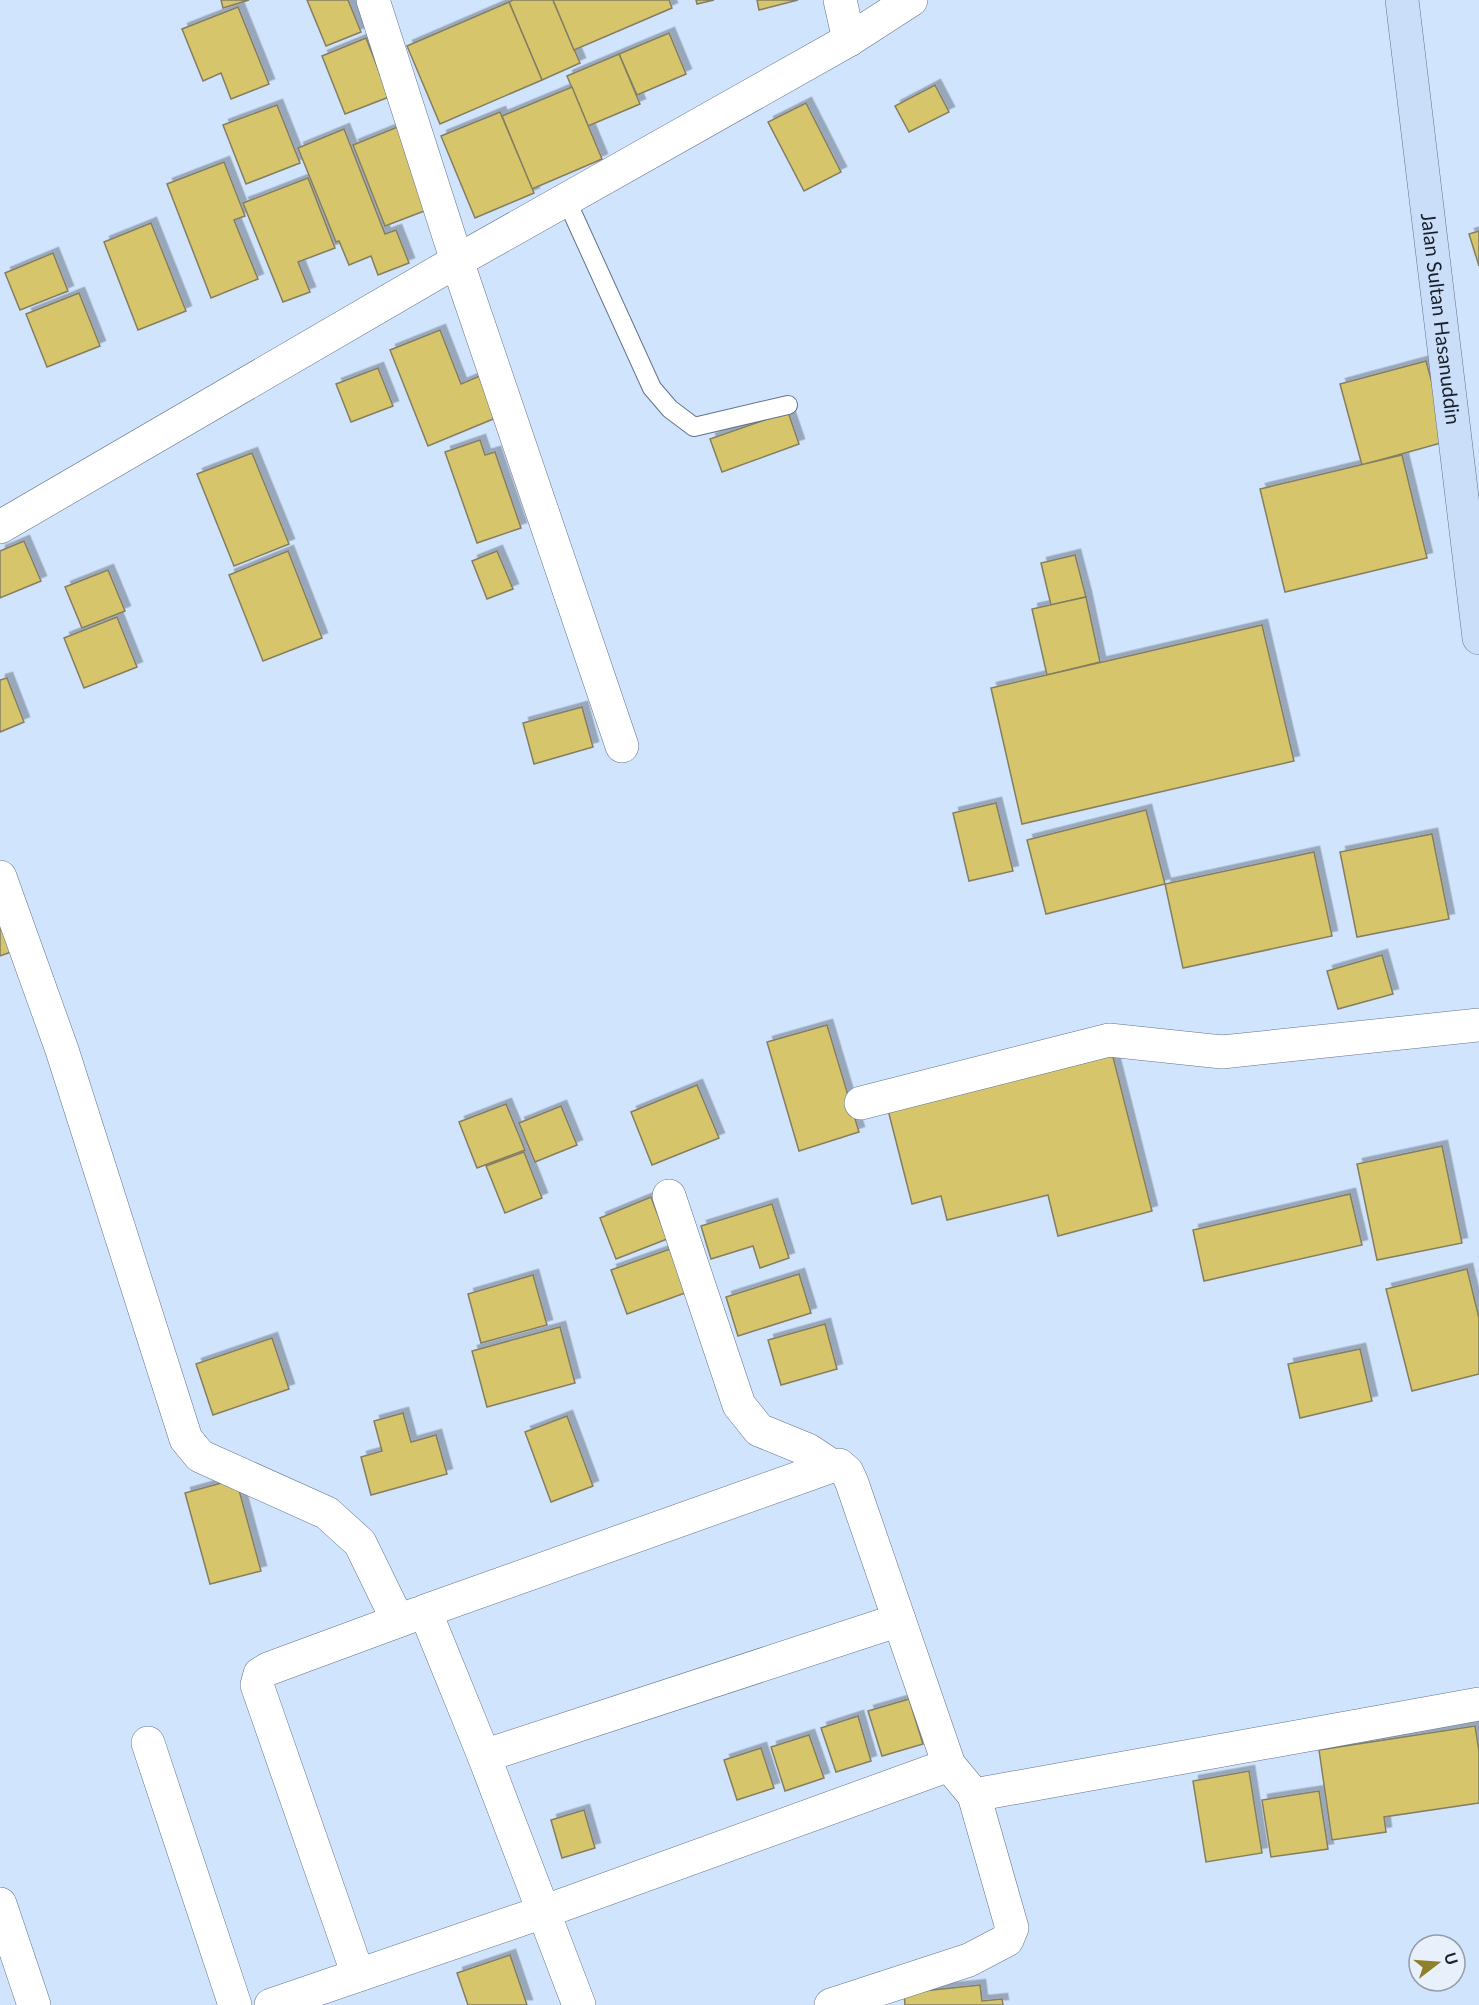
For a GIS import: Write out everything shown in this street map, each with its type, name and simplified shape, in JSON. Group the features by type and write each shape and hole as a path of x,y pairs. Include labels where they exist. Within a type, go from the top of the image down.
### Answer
{"street":[{"path":"373,0 457,261 622,746"},
{"path":"840,0 849,40"},
{"path":"0,527 457,261 849,40 911,0"},
{"name":"Jalan Sultan Hasanuddin","path":"1402,0 1475,575 1479,638"},
{"path":"0,877 62,1050 191,1449 200,1456 327,1513 360,1543 411,1616 484,1756 579,2005"},
{"path":"861,1103 1109,1040 1222,1052 1479,1025"},
{"path":"669,1196 739,1405 759,1430 808,1450 832,1466"},
{"path":"358,1975 256,1685 260,1674 411,1616 832,1466 839,1466 847,1472 949,1765 974,1795 1012,1928 1007,1940 969,1960 831,2005"},
{"path":"484,1756 899,1620"},
{"path":"974,1795 1479,1704"},
{"path":"148,1743 235,2005"},
{"path":"271,2005 543,1911 949,1765"},
{"path":"0,1904 34,2005"}],"lane":[{"path":"566,199 652,388 670,409 694,427 788,405"}],"building":[{"path":"221,0 249,0 223,8"},
{"path":"307,0 348,0 361,32 326,46"},
{"path":"513,0 553,0 580,63 542,80 509,2"},
{"path":"553,0 669,0 672,8 574,50"},
{"path":"696,0 714,0 697,4"},
{"path":"757,0 798,0 759,10"},
{"path":"509,2 542,80 440,124 407,46"},
{"path":"238,7 269,84 231,99 221,73 203,81 182,29"},
{"path":"669,33 686,74 637,95 619,54"},
{"path":"366,38 389,97 345,114 322,56"},
{"path":"619,54 640,104 588,126 567,76"},
{"path":"935,85 949,112 909,132 895,106"},
{"path":"572,87 602,159 532,189 502,116"},
{"path":"806,103 841,172 804,191 768,122"},
{"path":"277,105 300,163 246,184 223,125"},
{"path":"500,112 534,193 475,218 441,136"},
{"path":"400,126 432,208 385,226 353,145"},
{"path":"344,129 385,234 396,230 409,263 378,275 371,256 349,265 339,241 336,242 298,148"},
{"path":"224,162 245,216 234,220 258,279 211,298 167,184"},
{"path":"308,178 335,248 298,262 310,292 283,302 243,203"},
{"path":"151,223 186,311 138,330 104,242"},
{"path":"1479,231 1479,266 1469,234"},
{"path":"53,253 68,291 20,310 5,273"},
{"path":"79,293 100,346 47,367 26,314"},
{"path":"440,330 461,384 482,375 498,417 428,446 390,350"},
{"path":"1426,361 1448,441 1362,465 1340,384"},
{"path":"378,368 393,406 351,422 336,384"},
{"path":"788,412 799,444 722,472 710,439"},
{"path":"480,440 485,455 495,452 521,528 477,543 445,452"},
{"path":"252,453 289,544 234,566 197,474"},
{"path":"1402,455 1427,558 1285,592 1260,489"},
{"path":"24,541 41,581 0,598 0,551"},
{"path":"288,551 322,638 263,661 229,575"},
{"path":"497,551 513,589 487,599 472,561"},
{"path":"1075,555 1086,597 1051,605 1041,563"},
{"path":"108,570 125,611 82,628 65,587"},
{"path":"1086,597 1100,662 1047,675 1032,609"},
{"path":"117,617 137,667 84,688 64,638"},
{"path":"1262,625 1294,761 1022,824 991,688"},
{"path":"7,678 24,722 0,732 0,680"},
{"path":"582,707 593,747 534,764 523,723"},
{"path":"996,803 1013,871 969,881 953,813"},
{"path":"1146,810 1165,884 1046,914 1027,840"},
{"path":"1432,834 1449,919 1357,937 1340,852"},
{"path":"1314,852 1332,936 1183,968 1165,884"},
{"path":"0,910 22,948 0,956"},
{"path":"1382,955 1393,994 1338,1009 1327,971"},
{"path":"827,1025 859,1132 799,1151 767,1042"},
{"path":"1111,1049 1152,1211 1058,1236 1048,1195 947,1220 941,1196 912,1204 887,1106"},
{"path":"697,1085 719,1138 652,1165 631,1112"},
{"path":"506,1104 525,1150 477,1168 459,1122"},
{"path":"561,1106 577,1145 535,1162 519,1123"},
{"path":"1442,1146 1462,1243 1377,1260 1357,1164"},
{"path":"524,1152 542,1198 505,1213 486,1166"},
{"path":"1350,1194 1362,1245 1204,1281 1193,1230"},
{"path":"651,1197 667,1239 616,1259 600,1218"},
{"path":"772,1204 789,1258 760,1268 753,1246 711,1259 701,1226"},
{"path":"670,1249 685,1293 627,1314 611,1270"},
{"path":"1467,1269 1479,1318 1479,1374 1412,1391 1386,1289"},
{"path":"799,1274 811,1313 738,1336 726,1297"},
{"path":"533,1275 547,1325 481,1343 468,1294"},
{"path":"825,1324 837,1369 781,1385 768,1340"},
{"path":"560,1327 575,1383 487,1407 472,1351"},
{"path":"272,1338 289,1389 213,1415 196,1364"},
{"path":"1360,1349 1372,1401 1300,1418 1288,1364"},
{"path":"403,1413 411,1442 436,1435 447,1474 371,1495 361,1457 382,1451 374,1421"},
{"path":"567,1416 593,1486 551,1502 525,1432"},
{"path":"236,1479 261,1571 210,1584 185,1493"},
{"path":"909,1699 923,1744 882,1756 868,1711"},
{"path":"858,1716 871,1761 836,1772 821,1728"},
{"path":"1475,1726 1479,1751 1479,1803 1384,1817 1386,1832 1332,1840 1319,1750"},
{"path":"809,1735 824,1778 785,1791 771,1747"},
{"path":"761,1748 774,1788 737,1800 724,1760"},
{"path":"1249,1771 1262,1853 1206,1862 1193,1781"},
{"path":"1319,1791 1328,1849 1271,1857 1262,1800"},
{"path":"584,1810 595,1848 562,1858 551,1820"},
{"path":"510,1955 527,2005 468,2005 457,1973"},
{"path":"980,1985 982,2001 1002,1999 1003,2005 905,2005 904,1993"}]}
